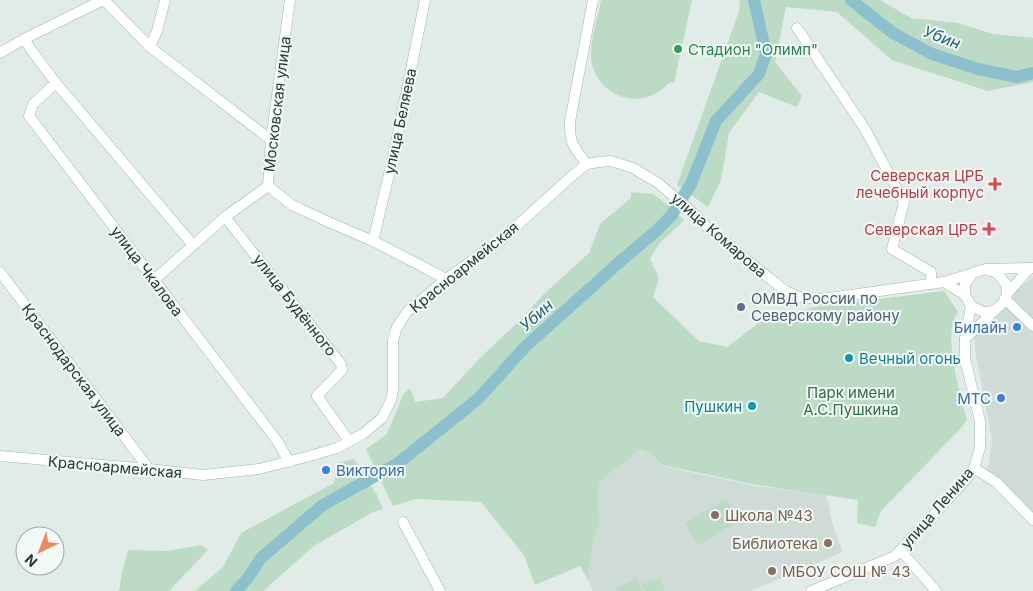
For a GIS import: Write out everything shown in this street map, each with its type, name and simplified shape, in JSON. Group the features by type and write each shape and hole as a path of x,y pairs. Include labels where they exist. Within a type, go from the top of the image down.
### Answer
{"street":[{"path":"0,53 24,39 104,0 150,47 271,140"},
{"path":"150,47 157,31 165,0"},
{"name":"Московская улица","path":"290,0 271,140 268,186 292,205 373,241 446,279"},
{"name":"улица Беляева","path":"373,241 393,158 425,0"},
{"path":"587,164 574,146 570,135 570,121 593,0"},
{"path":"796,28 865,129 904,202 892,249 931,272 931,284"},
{"path":"24,39 56,83 193,245"},
{"name":"улица Чкалова","path":"56,83 33,104 29,116 278,442 289,462"},
{"name":"улица Комарова","path":"587,164 611,161 633,168 658,183 768,278 786,291 799,297 822,299 931,284 973,273"},
{"name":"Красноармейская","path":"0,456 202,475 259,469 337,448 362,434 382,418 391,400 393,390 393,340 397,327 407,312 446,279 501,240 587,164"},
{"path":"154,280 225,218 268,186"},
{"name":"улица Будённого","path":"225,218 341,364 342,370 317,396 349,441"},
{"path":"994,310 984,312 971,306 965,295 965,284 973,273 986,269 1032,268"},
{"path":"965,339 1003,303 1006,296 1032,268"},
{"path":"986,269 997,273 1006,284 1006,296 1033,326"},
{"name":"Краснодарская улица","path":"0,272 148,469"},
{"path":"944,282 965,295"},
{"name":"улица Ленина","path":"815,590 896,556 974,468 980,448 980,421 965,359 965,339 971,306"},
{"path":"974,468 996,482 1033,520"},
{"path":"403,522 440,591"},
{"path":"901,551 936,591"}],"shaded area":[{"path":"1033,277 1033,520 983,474 989,464 992,440 975,350 975,337 1004,309 1016,291"},
{"name":"Школа №43","path":"639,449 650,451 662,466 756,486 826,495 833,526 843,552 750,591 593,591 588,580 593,543 600,522 598,507 599,481 628,461"}],"green space":[{"path":"601,0 692,0 674,83 670,82 653,95 637,99 618,95 610,91 603,84 597,77 591,58 593,37"},
{"path":"740,0 880,0 911,18 958,23 993,34 1033,38 1033,82 988,91 892,60 837,12 786,7 775,62 802,96 797,107 759,92 729,133 721,180 708,207 677,185 739,11"},
{"name":"Парк имени А.С.Пушкина","path":"631,192 653,194 684,220 658,245 650,259 659,278 653,297 699,341 727,347 772,313 794,313 815,307 944,291 958,312 953,321 951,334 952,349 957,381 967,420 881,511 875,527 857,523 858,500 757,485 662,465 651,453 639,449 628,461 599,481 598,507 600,522 593,543 588,580 580,566 535,585 524,555 481,502 416,499 393,506 366,449 387,434 403,395 410,388 415,402 443,398 545,293 589,253 600,224 631,198"},
{"path":"354,459 377,495 383,509 373,512 314,546 263,591 195,591 223,567 241,533 334,483 337,463"},
{"path":"726,499 739,522 698,545 685,523"},
{"path":"201,545 208,550 169,591 119,591 128,550 168,551"},
{"path":"637,578 642,591 617,591 616,588"},
{"path":"660,578 665,591 645,591 642,584"}],"waterway":[{"name":"Убин","path":"236,591 248,578 261,558 323,505 397,464 478,399 526,346 671,216 691,184 716,121 759,74 766,54 754,0"},
{"name":"Убин","path":"851,0 893,33 932,54 978,69 1017,77 1033,73"}],"place":[{"name":"Стадион \"Олимп\"","path":"678,49"},
{"name":"Северская ЦРБ лечебный корпус","path":"995,184"},
{"name":"Северская ЦРБ","path":"989,229"},
{"name":"ОМВД России по Северскому району","path":"741,307"},
{"name":"Билайн","path":"1017,327"},
{"name":"Вечный огонь","path":"849,358"},
{"name":"МТС","path":"1001,398"},
{"name":"Пушкин","path":"752,406"},
{"name":"Виктория","path":"326,470"},
{"name":"Школа №43","path":"715,515"},
{"name":"Библиотека","path":"828,543"},
{"name":"МБОУ СОШ № 43","path":"772,571"}]}
